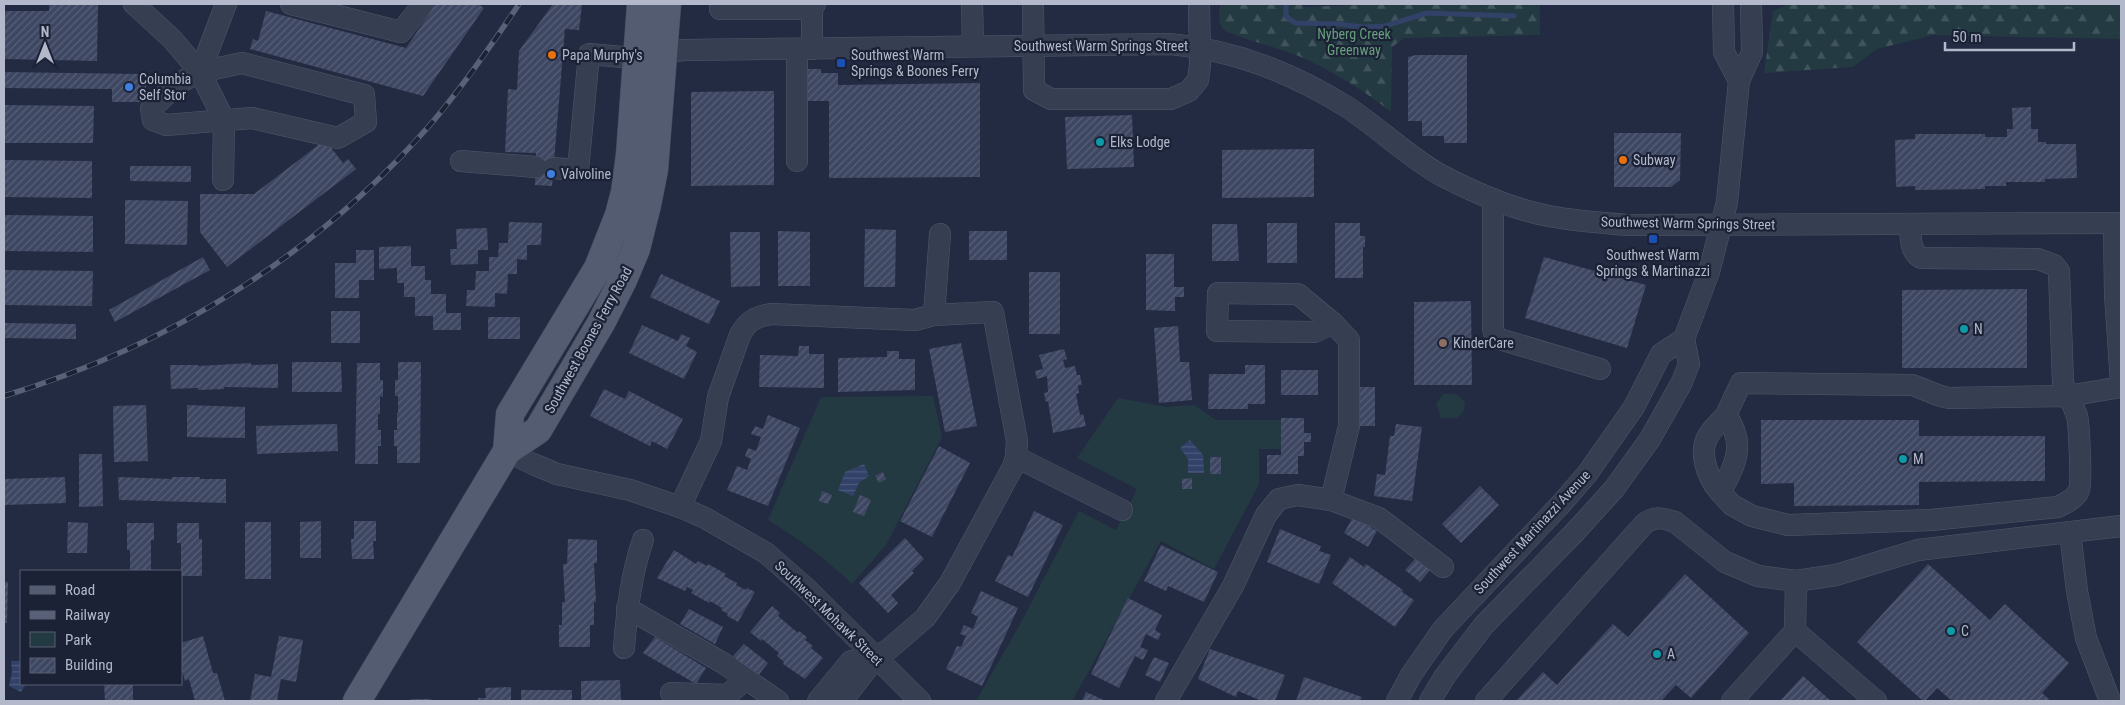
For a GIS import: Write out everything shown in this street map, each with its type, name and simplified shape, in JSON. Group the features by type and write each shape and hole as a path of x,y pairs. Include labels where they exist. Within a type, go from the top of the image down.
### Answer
{"main road":[{"name":"Southwest Boones Ferry Road","path":"357,701 507,451 538,430 601,323 630,264 647,206 654,170 650,54 641,4"},
{"name":"Southwest Boones Ferry Road","path":"650,54 667,4"}],"street":[{"path":"134,4 172,39 200,72 224,120 223,180"},
{"path":"200,72 226,4"},
{"path":"291,4 401,32 423,4"},
{"path":"720,4 720,9 813,6 804,49 797,161"},
{"path":"972,4 973,46"},
{"path":"1033,4 1034,90 1051,99 1171,99 1189,90 1198,80 1200,65 1199,4"},
{"path":"1723,4 1724,52 1739,80"},
{"path":"1684,339 1709,272 1728,202 1739,80 1752,52 1751,4"},
{"name":"Southwest Warm Springs Street","path":"461,161 578,170 589,54 622,57 684,50 1149,44 1200,47 1258,63 1314,88 1348,108 1438,173 1493,199 1548,216 1592,222 1628,224 2118,223"},
{"path":"242,63 364,95 366,122 338,138 252,118 166,125 153,120 152,109 177,84 200,72 242,63"},
{"path":"1493,199 1493,329 1496,338 1600,369"},
{"path":"2118,223 2115,295 2121,382"},
{"path":"1910,224 1912,248 1921,258 2038,259 2054,265 2060,275 2063,383 2068,396 2077,417 2081,477 2079,491 2069,502 2058,507 1931,520 1788,526 1752,516 1732,505 1720,492 1707,472 1705,444 1709,434 1726,415 1741,382 1912,385 1928,390 1937,396 1949,398 2068,396 2121,387"},
{"path":"934,315 940,234"},
{"path":"1331,500 1349,426 1349,340 1333,323 1298,294 1218,293 1217,331 1315,332 1333,323"},
{"path":"680,507 711,441 718,397 740,335 745,325 755,317 771,314 915,320 934,315 993,312 1017,441 1016,457 950,583 925,618 889,649 876,657 842,701"},
{"name":"Southwest Martinazzi Avenue","path":"1397,701 1411,675 1443,629 1587,474 1634,407 1660,354 1684,339 1689,364 1666,412 1633,464 1614,489 1574,533 1484,625 1445,676 1430,701"},
{"path":"1720,492 1733,471 1737,452 1737,439 1731,422 1726,415"},
{"name":"Southwest Mohawk Street","path":"507,451 558,474 630,490 680,507 705,518 766,553 806,588 920,701"},
{"path":"1016,457 1122,510"},
{"path":"1166,701 1233,586 1266,516 1279,499 1298,495 1331,500 1379,518 1444,567"},
{"path":"1486,701 1639,531 1652,519 1666,519 1675,522 1726,562 1746,572 1776,579 1796,581 1836,575 1918,550 2121,526"},
{"path":"2070,532 2077,591 2086,638 2110,701"},
{"path":"624,648 627,608 634,565 643,540"},
{"path":"1732,701 1795,631 1796,581"},
{"path":"627,608 707,654 778,701"},
{"path":"1795,631 1876,701"},
{"path":"818,701 850,661 876,657"},
{"path":"671,693 727,695 737,687 743,678"}],"green space":[{"name":"Nyberg Creek Greenway","path":"1220,4 1302,4 1304,7 1391,4 1540,4 1540,35 1404,38 1392,47 1391,112 1346,80 1322,67 1290,53 1224,30 1220,21"},
{"path":"1789,4 2055,4 2121,15 2121,39 1933,35 1877,49 1853,67 1764,73 1773,11"},
{"path":"2055,4 2121,4 2121,15 2100,13"},
{"path":"1443,394 1456,394 1465,402 1464,410 1458,418 1441,418 1436,404"},
{"path":"933,396 942,437 886,545 852,584 791,534 768,520 821,397"},
{"path":"1118,398 1166,407 1194,405 1216,420 1281,420 1281,449 1259,449 1259,484 1214,569 1161,541 1072,701 976,701 1018,628 1079,511 1116,530 1137,489 1077,458"}],"water":[{"path":"1190,440 1203,455 1204,473 1188,473 1188,459 1180,448"},
{"path":"864,464 869,476 859,483 853,496 838,490 845,472"},
{"path":"11,661 20,661 20,685 25,685 21,692 9,686 12,672"}],"building":[{"path":"49,4 98,4 97,61 4,59 4,11 49,11"},
{"path":"436,4 478,4 484,8 423,96 250,49 253,39 258,41 266,11 406,48"},
{"path":"553,4 582,4 579,30 565,29 552,186 535,185 536,153 505,152 508,89 517,90 519,51"},
{"path":"1416,55 1467,55 1467,143 1444,143 1444,136 1422,136 1422,121 1408,121 1408,57"},
{"path":"804,69 821,69 821,73 838,73 838,85 980,83 980,177 829,178 829,101 805,101"},
{"path":"4,72 139,74 139,85 146,85 146,102 112,102 112,89 4,88"},
{"path":"774,91 774,185 691,186 691,92"},
{"path":"4,105 94,106 93,143 4,143"},
{"path":"2031,107 2031,129 2038,129 2038,142 2046,142 2046,144 2076,144 2077,178 2045,179 2045,182 2006,182 2006,186 1985,186 1985,189 1915,190 1915,186 1896,187 1895,140 1915,139 1915,134 1985,134 1985,137 2007,137 2007,129 2013,129 2012,108"},
{"name":"Elks Lodge","path":"1132,115 1134,167 1067,169 1065,117"},
{"path":"1614,133 1681,133 1680,180 1671,187 1614,187"},
{"path":"325,140 343,163 348,159 356,169 227,267 200,232 200,194 254,194"},
{"path":"1314,149 1314,197 1222,198 1222,150"},
{"path":"4,160 92,161 92,198 4,197"},
{"path":"130,166 191,166 191,182 130,181"},
{"path":"125,200 188,201 187,245 125,244"},
{"path":"4,215 93,216 93,252 4,251"},
{"path":"509,222 542,223 541,245 527,245 527,260 517,259 517,274 508,274 507,294 495,293 495,307 466,306 467,290 475,290 476,271 489,271 489,257 498,257 499,243 508,243"},
{"path":"1267,223 1297,223 1297,263 1267,263"},
{"path":"1335,223 1360,223 1360,236 1365,236 1363,278 1335,278"},
{"path":"1212,224 1237,224 1239,261 1212,261"},
{"path":"487,228 488,250 478,250 478,264 451,265 450,249 457,249 456,229"},
{"path":"865,229 896,230 895,287 864,287"},
{"path":"778,231 810,232 810,286 778,286"},
{"path":"969,231 1007,231 1007,260 969,260"},
{"path":"730,232 760,232 760,286 731,287"},
{"path":"411,246 411,266 425,266 425,280 431,280 431,294 446,294 446,313 461,313 461,330 433,330 433,316 415,316 415,297 404,297 404,283 397,283 397,268 379,269 379,247"},
{"path":"356,250 374,250 374,280 359,280 359,298 335,298 335,263 356,263"},
{"path":"1146,254 1174,254 1174,287 1184,287 1184,297 1175,297 1175,311 1146,310"},
{"path":"203,257 210,270 115,322 109,310"},
{"path":"1544,257 1646,285 1627,348 1525,318"},
{"path":"4,270 93,271 92,306 4,305"},
{"path":"1029,272 1060,272 1060,334 1029,334"},
{"path":"661,274 720,301 709,324 650,297"},
{"name":"N","path":"2027,289 2027,368 1902,368 1902,290"},
{"name":"KinderCare","path":"1471,301 1472,385 1414,385 1414,302"},
{"path":"331,311 360,311 360,343 331,343"},
{"path":"488,317 520,317 520,339 488,339"},
{"path":"4,323 76,324 76,339 4,338"},
{"path":"642,325 678,341 681,334 690,338 686,346 697,352 684,379 629,353"},
{"path":"1178,326 1180,362 1189,362 1192,400 1159,403 1154,328"},
{"path":"961,343 977,426 945,432 929,349"},
{"path":"799,346 809,346 809,354 824,354 824,388 759,387 760,355 798,356"},
{"path":"1064,349 1067,359 1063,360 1065,368 1075,366 1077,375 1080,375 1082,385 1078,385 1079,393 1076,394 1080,415 1083,414 1086,426 1053,433 1048,401 1046,402 1044,393 1048,392 1047,376 1037,379 1035,371 1043,369 1039,355"},
{"path":"887,351 899,351 899,359 915,359 915,390 838,392 838,358 887,357"},
{"path":"292,362 341,362 342,392 292,392"},
{"path":"398,362 421,362 420,463 397,463 397,446 394,446 394,430 397,430 398,413 398,396 395,396 395,380 398,380"},
{"path":"251,363 251,365 278,364 278,388 224,387 224,389 198,390 198,388 171,389 170,365 198,366"},
{"path":"357,363 380,363 383,397 380,396 380,414 378,414 381,446 378,446 378,464 355,464"},
{"path":"1245,365 1265,365 1265,404 1248,404 1248,409 1208,409 1209,374 1245,374"},
{"path":"1281,370 1318,370 1318,395 1281,395"},
{"path":"1356,387 1375,387 1375,426 1356,426"},
{"path":"604,389 625,399 629,391 683,419 667,449 652,441 650,446 590,416"},
{"path":"146,405 148,461 114,462 113,406"},
{"path":"187,405 245,407 245,438 187,437"},
{"path":"768,415 800,428 768,506 727,490 737,466 747,470 751,459 745,456 748,448 756,451 761,437 751,434 755,426 763,429"},
{"path":"1281,418 1304,418 1304,433 1311,433 1311,442 1304,442 1304,456 1298,456 1298,474 1267,474 1267,455 1281,455"},
{"name":"M","path":"1761,420 1919,420 1919,436 2045,436 2045,481 1919,482 1919,505 1794,506 1794,483 1761,484"},
{"path":"337,424 338,451 257,454 256,426"},
{"path":"1396,424 1422,427 1412,501 1374,496 1377,474 1385,475 1390,436 1394,436"},
{"path":"939,446 970,463 932,537 900,521"},
{"path":"79,454 102,454 103,506 79,507"},
{"path":"1210,457 1221,457 1221,474 1210,474"},
{"path":"883,472 886,479 879,483 875,476"},
{"path":"65,477 66,503 4,505 4,479"},
{"path":"118,477 172,479 172,477 200,477 200,479 226,479 226,503 119,500"},
{"path":"1192,478 1192,489 1182,489 1182,479"},
{"path":"1480,486 1499,505 1461,543 1442,524"},
{"path":"822,491 832,495 828,504 819,501"},
{"path":"860,495 871,500 864,516 853,512"},
{"path":"1034,511 1063,525 1028,597 995,581 1008,555 1012,557"},
{"path":"1353,517 1377,531 1368,547 1344,533"},
{"path":"321,521 321,558 300,558 300,522"},
{"path":"354,521 376,521 376,541 373,541 374,559 352,559 351,539 354,539"},
{"path":"68,522 88,523 87,553 67,553"},
{"path":"245,522 271,522 271,579 245,579"},
{"path":"127,523 154,523 154,540 151,540 151,570 130,570 130,550 127,550"},
{"path":"177,523 199,523 199,539 202,539 202,576 182,576 181,543 177,543"},
{"path":"1280,529 1321,546 1319,551 1331,555 1319,584 1267,562"},
{"path":"905,538 924,559 912,571 914,573 891,595 898,603 888,613 859,583"},
{"path":"568,539 597,540 597,563 594,563 596,602 594,602 594,625 590,625 590,647 559,647 559,625 562,625 562,602 565,602 563,564 567,564"},
{"path":"1161,545 1218,572 1204,602 1168,586 1166,591 1144,581"},
{"path":"674,550 696,564 698,561 707,566 708,564 726,574 724,576 737,583 736,585 755,592 738,622 727,616 728,614 721,610 722,608 691,593 693,590 687,587 685,591 657,578"},
{"path":"1350,557 1364,567 1366,564 1414,600 1395,627 1332,583"},
{"path":"1417,557 1431,569 1420,582 1405,570"},
{"name":"C","path":"1928,564 1990,620 2005,604 2069,663 2042,693 2051,701 1952,701 1937,688 1923,701 1857,642"},
{"name":"A","path":"1685,574 1749,633 1691,698 1676,685 1661,701 1516,701 1543,672 1557,685 1613,624 1628,637"},
{"path":"4,582 8,582 7,623 4,623"},
{"path":"981,591 1018,608 982,686 946,669 957,646 961,647 966,636 960,634 964,625 973,629 978,617 971,613"},
{"path":"1128,598 1162,615 1155,630 1161,634 1158,640 1146,634 1140,647 1148,650 1143,660 1135,656 1119,688 1091,674"},
{"path":"772,606 780,613 778,616 798,633 799,631 807,637 805,640 813,646 811,648 823,658 805,679 783,664 784,662 777,656 779,653 750,632"},
{"path":"689,609 723,627 715,644 680,624"},
{"path":"203,636 213,673 217,673 225,701 195,701 189,679 185,681 182,670 182,643"},
{"path":"279,636 303,640 296,682 281,679 277,701 250,701 255,674 271,677"},
{"path":"655,637 706,668 696,684 643,653"},
{"path":"744,644 768,663 757,677 733,656"},
{"path":"1210,649 1285,675 1275,701 1262,701 1238,691 1236,697 1198,679"},
{"path":"1154,657 1169,663 1160,682 1145,675"},
{"path":"1803,676 1831,701 1780,701"},
{"path":"1304,677 1362,697 1360,701 1296,701"},
{"path":"620,680 621,701 581,701 581,681"},
{"path":"104,685 133,685 133,701 105,701"},
{"path":"511,687 511,701 478,701 478,698 486,698 485,688"},
{"path":"521,690 572,690 572,701 521,701"},
{"path":"1086,692 1106,701 1082,701"},
{"path":"411,699 431,699 431,701 411,701"}],"waterway":[{"path":"1286,4 1286,16 1295,23 1363,27 1385,26 1427,13 1514,16"}],"railway":[{"path":"4,396 65,375 124,351 181,323 236,291 288,255 338,216 385,173 429,126 476,66 519,4"}],"place":[{"name":"Papa Murphy's","path":"552,55"},
{"name":"Southwest Warm Springs & Boones Ferry","path":"841,63"},
{"name":"Columbia Self Stor","path":"129,87"},
{"name":"Elks Lodge","path":"1100,142"},
{"name":"Subway","path":"1623,160"},
{"name":"Valvoline","path":"551,174"},
{"name":"Southwest Warm Springs & Martinazzi","path":"1653,239"},
{"name":"N","path":"1964,329"},
{"name":"KinderCare","path":"1443,343"},
{"name":"M","path":"1903,459"},
{"name":"C","path":"1951,631"},
{"name":"A","path":"1657,654"}]}
